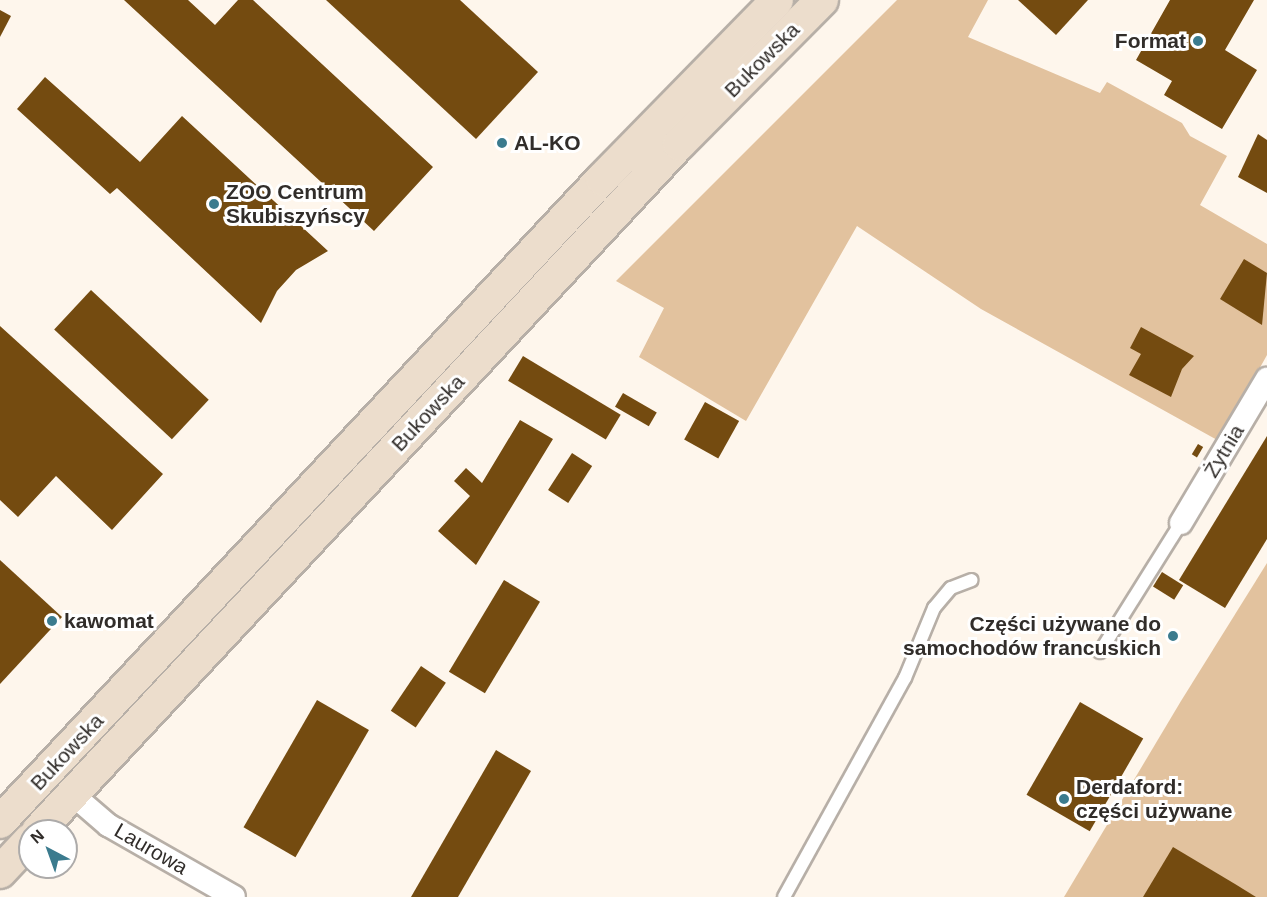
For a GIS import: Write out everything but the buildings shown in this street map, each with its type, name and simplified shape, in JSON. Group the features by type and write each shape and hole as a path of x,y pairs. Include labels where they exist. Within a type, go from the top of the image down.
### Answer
{"main road":[{"name":"Bukowska","path":"0,822 594,187 777,0"},
{"name":"Bukowska","path":"49,819 679,144 822,0"},
{"path":"0,872 18,853"}],"street":[{"name":"Żytnia","path":"1181,523 1267,379"},
{"name":"Laurowa","path":"72,794 108,825 234,897"}],"lane":[{"path":"1100,652 1181,523"},
{"path":"784,897 905,678 934,608 951,588 972,580"}],"shaded area":[{"path":"897,0 988,0 968,37 1100,93 1107,82 1182,123 1190,136 1227,156 1200,205 1267,244 1267,355 1219,441 981,309 857,226 746,421 639,357 664,308 616,281"},
{"path":"1267,563 1267,897 1064,897 1181,701"}],"place":[{"name":"Format","path":"1198,41"},
{"name":"AL-KO","path":"502,143"},
{"name":"ZOO Centrum Skubiszyńscy","path":"214,204"},
{"name":"kawomat","path":"52,621"},
{"name":"Części używane do samochodów francuskich","path":"1173,636"},
{"name":"Derdaford: części używane","path":"1064,799"}]}
